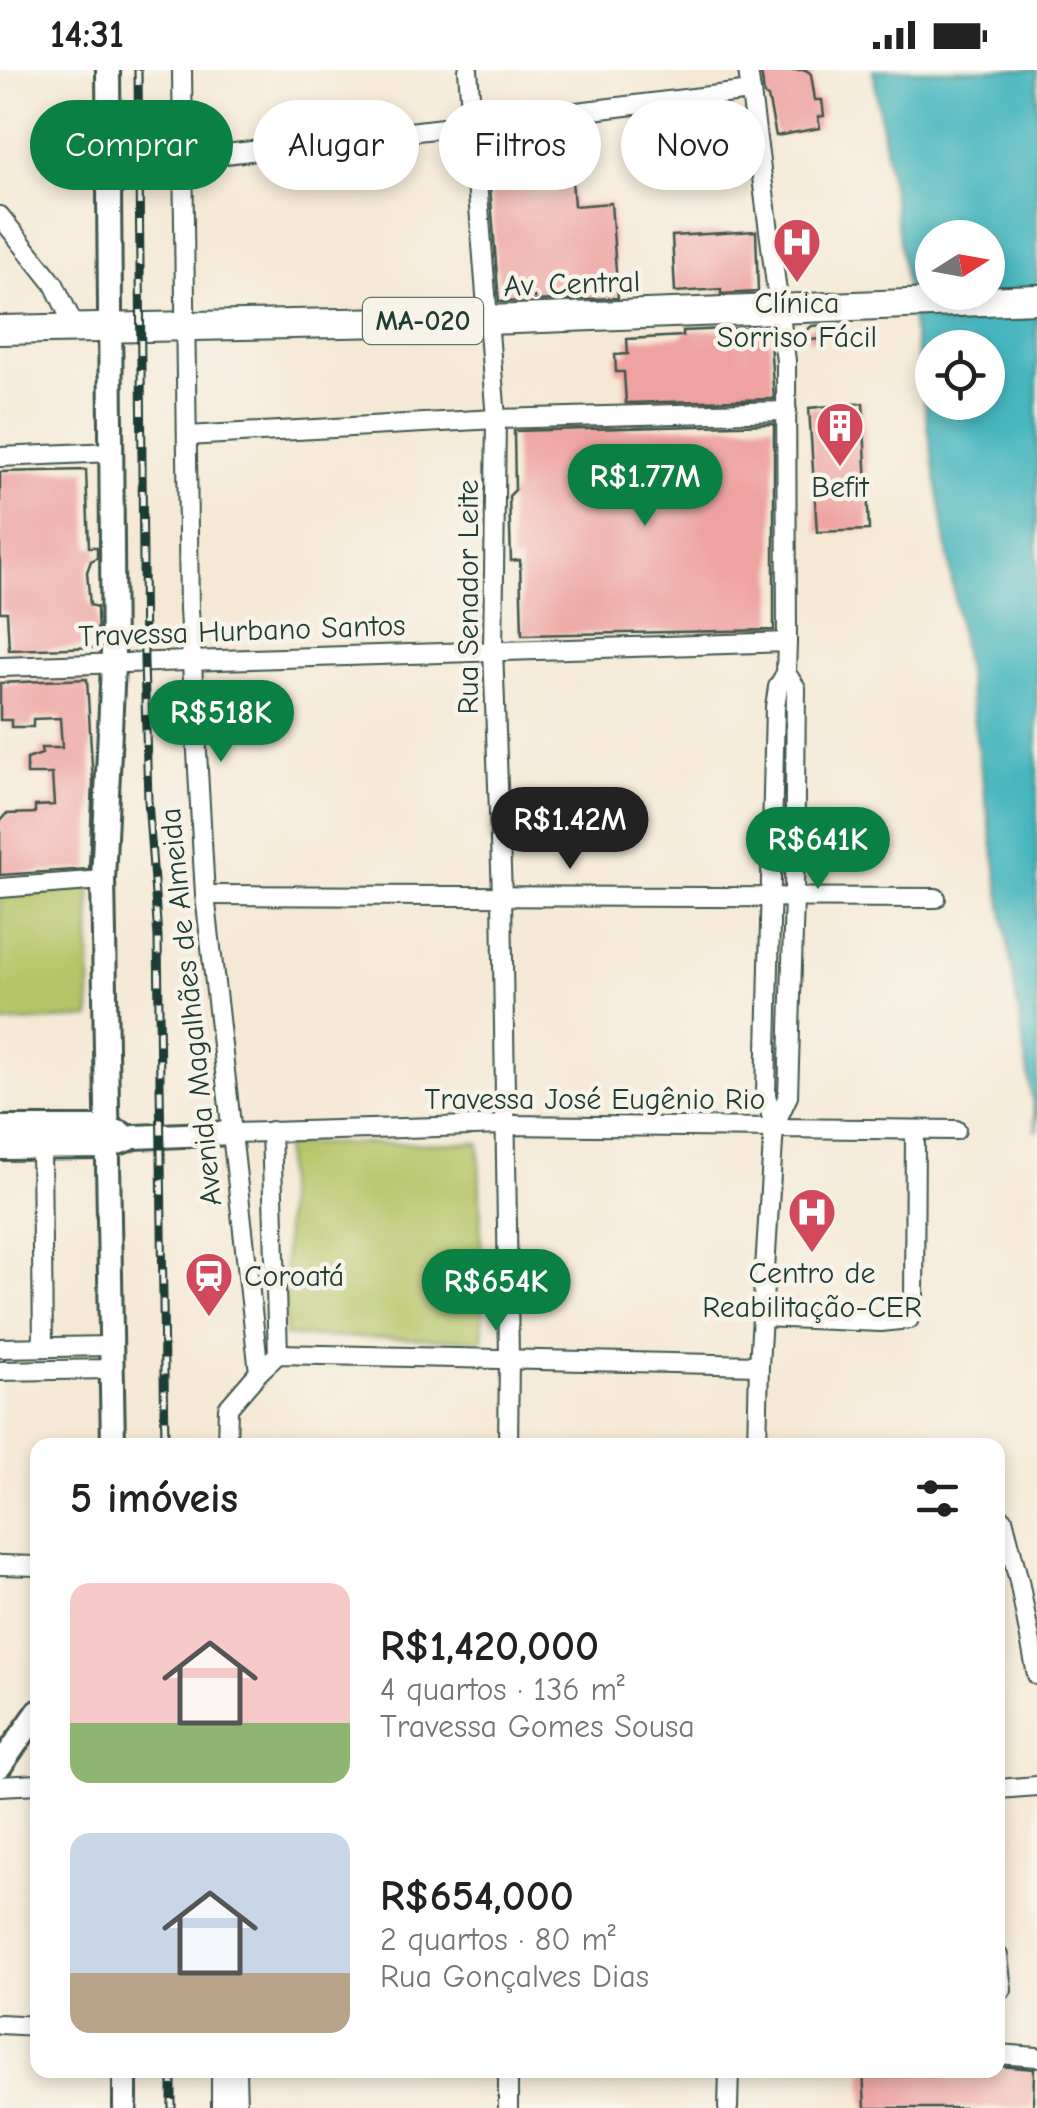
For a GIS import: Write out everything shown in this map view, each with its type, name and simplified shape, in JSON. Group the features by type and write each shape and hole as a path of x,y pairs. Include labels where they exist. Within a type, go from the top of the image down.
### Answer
{"main road":[{"name":"Av. Central","path":"0,330 488,320 1037,299"}],"street":[{"path":"108,70 108,100"},
{"name":"Avenida Magalhães de Almeida","path":"182,70 183,100"},
{"name":"Rua Senador Leite","path":"468,70 469,100"},
{"path":"748,70 781,308 787,411 787,642 786,673 778,687 775,707 766,1094 774,1126 757,1438"},
{"path":"601,109 750,91"},
{"path":"233,153 439,129"},
{"path":"109,190 113,665 103,880 113,1438"},
{"name":"Avenida Magalhães de Almeida","path":"184,190 191,660 205,895 259,1372"},
{"name":"Rua Senador Leite","path":"476,190 496,419 494,649 502,894 508,1438"},
{"path":"0,216 54,284 75,328"},
{"path":"187,436 496,419 787,411"},
{"path":"0,457 112,452"},
{"name":"Travessa Hurbano Santos","path":"0,667 787,642"},
{"path":"774,1126 788,1096 794,898 796,688 786,673"},
{"path":"0,888 103,880"},
{"path":"205,895 936,898"},
{"name":"Travessa José Eugênio Rio","path":"234,1133 506,1125 956,1130"},
{"path":"0,1128 107,1138 234,1133"},
{"path":"762,1317 910,1319 914,1302 916,1130"},
{"path":"270,1131 278,1354"},
{"path":"0,1148 41,1148 107,1138"},
{"path":"41,1148 43,1348"},
{"path":"0,1348 43,1348 110,1358"},
{"path":"227,1438 228,1408 278,1354 759,1365"},
{"path":"0,1370 110,1358"},
{"path":"1005,1527 1037,1676"},
{"path":"0,1565 30,1566"},
{"path":"1005,1583 1019,1581"},
{"path":"0,1766 30,1723"},
{"path":"0,1786 30,1784"},
{"path":"1005,1788 1037,1786"},
{"path":"0,2024 30,2026"},
{"path":"1005,2054 1037,2056"},
{"path":"125,2078 125,2108"},
{"path":"221,2078 221,2108"},
{"path":"236,2078 237,2108"},
{"path":"508,2078 508,2108"},
{"path":"728,2108 730,2078"}],"green space":[{"path":"90,888 90,1018 0,1023 0,898"},
{"path":"479,1143 483,1340 285,1336 285,1144"}],"water":[{"path":"873,70 1037,70 1037,1132 927,420 1005,420 1005,330 915,330 915,342"}],"building":[{"path":"761,70 806,70 811,74 815,100 822,100 824,116 818,117 820,128 776,136"},
{"path":"490,190 573,190 574,206 611,203 618,298 499,302"},
{"path":"756,231 758,292 675,292 672,236"},
{"path":"823,325 824,339 808,340 807,330"},
{"path":"769,327 774,399 626,403 624,372 616,372 615,355 628,354 627,339 683,336 683,331"},
{"name":"Befit","path":"863,403 869,530 817,532 809,408"},
{"path":"774,424 774,630 522,635 520,560 511,561 509,496 515,490 514,431"},
{"path":"86,470 89,547 97,547 97,558 91,561 87,572 90,605 97,607 98,647 9,650 7,612 0,612 0,472"},
{"path":"87,679 93,783 89,869 0,875 0,821 6,814 35,813 35,806 54,805 52,774 27,774 27,759 42,754 41,748 62,748 60,718 33,719 33,727 11,727 11,720 0,720 0,683"},
{"path":"1005,2067 1034,2069 1033,2108 865,2108 863,2078 1005,2078"}],"railway":[{"path":"138,70 144,661 148,800 158,937 165,1438"},
{"path":"172,2078 172,2108"}],"place":[{"name":"Clínica Sorriso Fácil","path":"797,284"},
{"name":"Befit","path":"840,468"},
{"name":"Centro de Reabilitação-CER","path":"812,1254"},
{"name":"Coroatá","path":"209,1318"}]}
